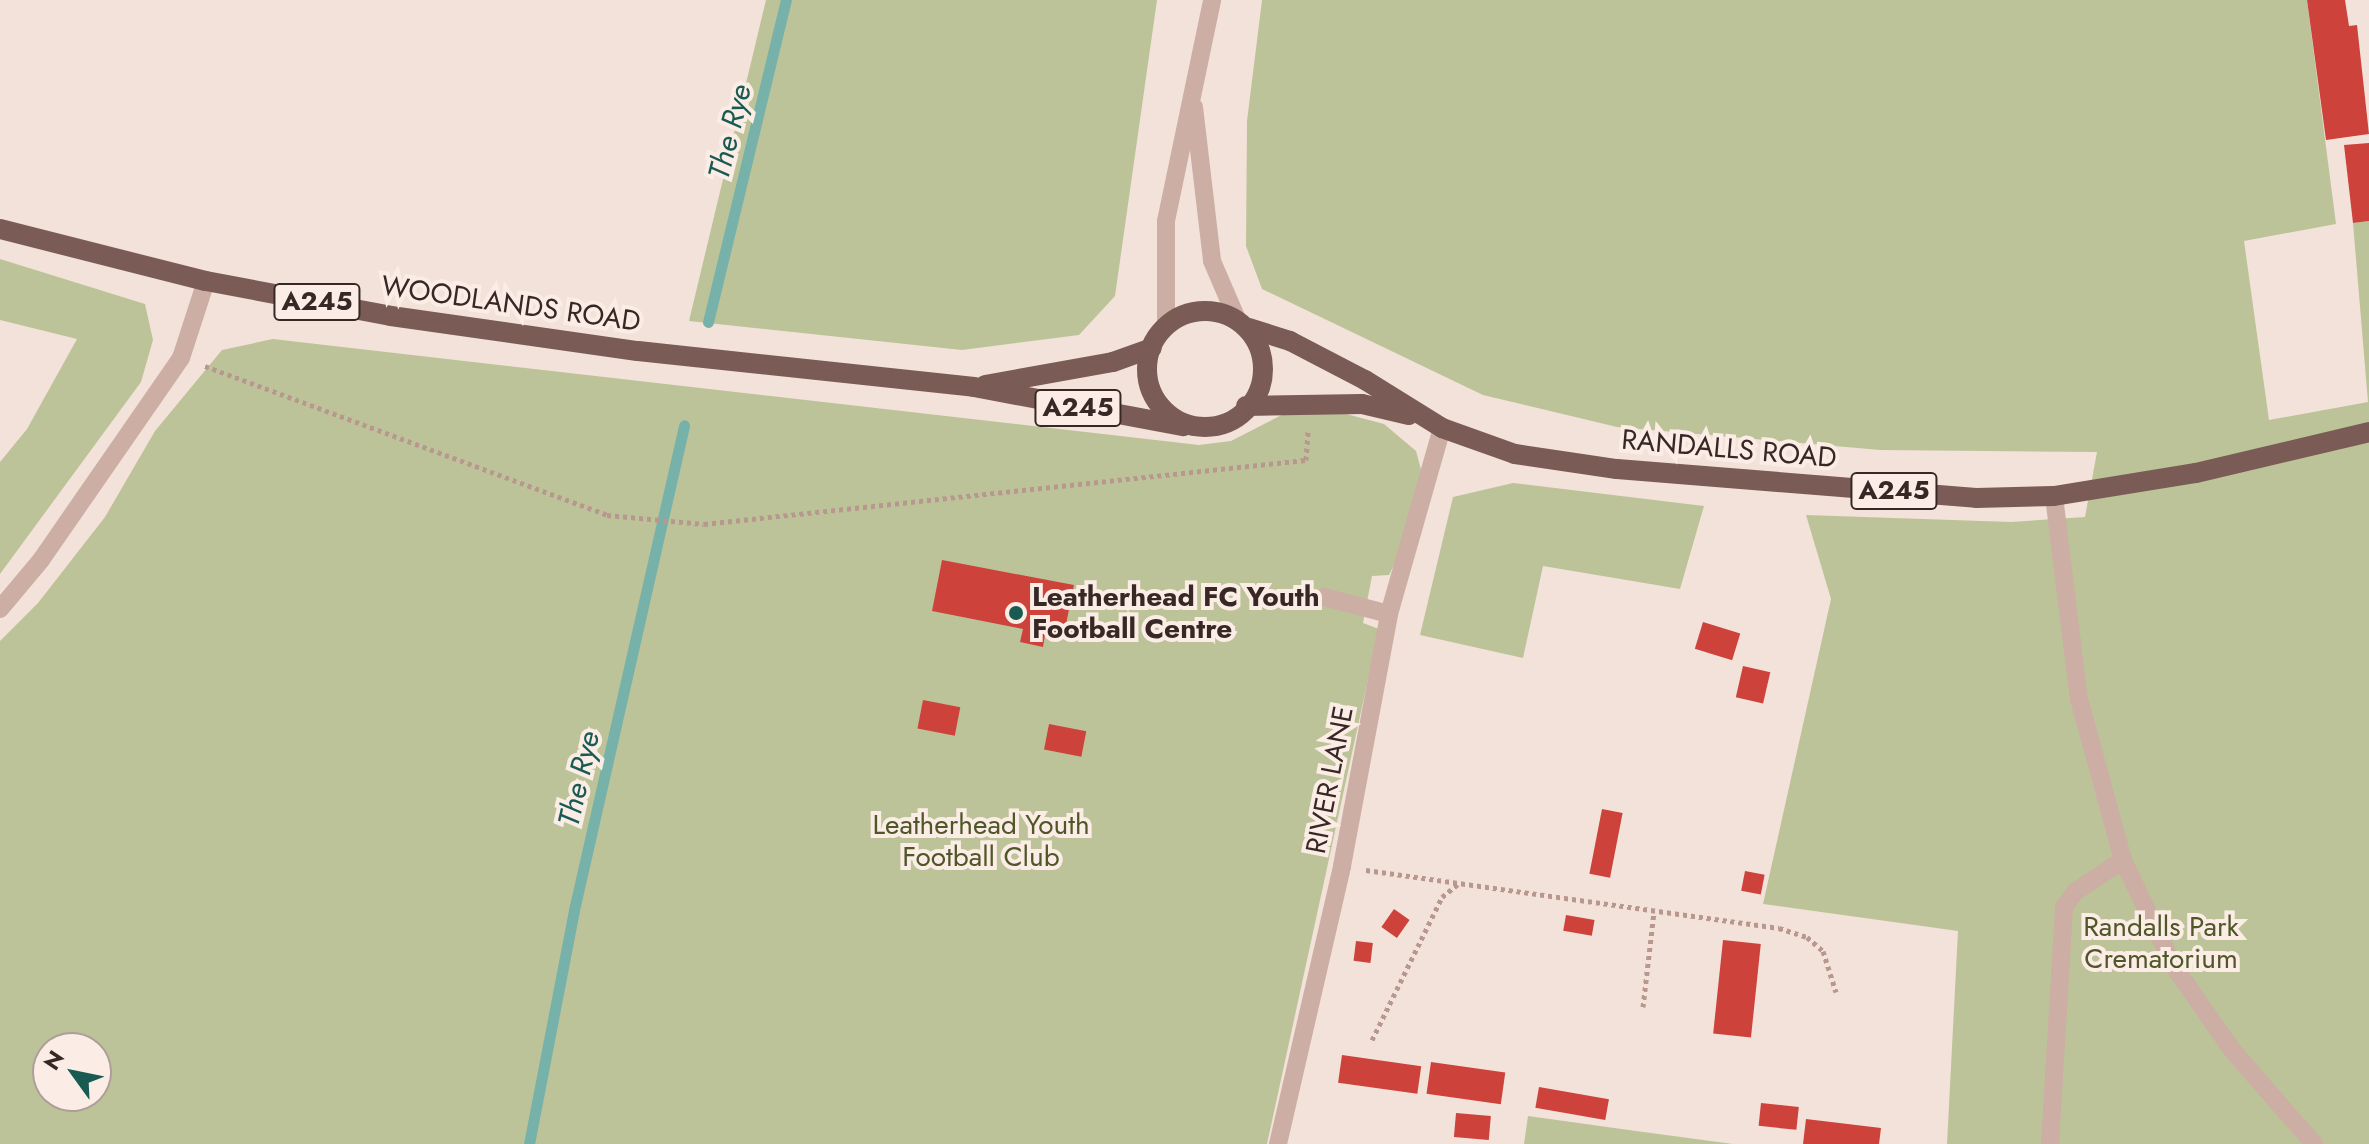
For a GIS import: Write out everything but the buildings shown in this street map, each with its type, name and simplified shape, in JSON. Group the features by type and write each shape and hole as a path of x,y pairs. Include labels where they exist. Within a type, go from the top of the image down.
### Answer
{"main road":[{"name":"WOODLANDS ROAD","path":"0,229 206,281 391,316 638,351 974,387 1183,426"},
{"path":"1200,309 1243,323 1258,343 1262,376 1246,406 1219,427 1183,426 1154,400 1149,385 1152,348 1166,326 1200,309"},
{"name":"A245","path":"1243,323 1290,341 1365,380 1421,418"},
{"name":"WOODLANDS ROAD","path":"974,387 1113,362 1152,348"},
{"name":"A245","path":"1246,406 1311,401 1362,404 1421,418"},
{"name":"RANDALLS ROAD","path":"1421,418 1515,454 1617,469 1976,498 2054,496 2196,473 2369,432"}],"lane":[{"path":"1166,326 1166,221 1212,0"},
{"path":"1192,96 1212,261 1243,323"},
{"path":"0,609 41,560 181,358 206,281"},
{"name":"RIVER LANE","path":"1278,1144 1342,866 1389,614 1442,428"},
{"path":"2054,496 2079,699 2123,860 2173,965 2232,1050 2314,1144"},
{"path":"1324,597 1389,614"},
{"path":"2050,1144 2064,907 2075,892 2123,860"}],"path":[{"path":"181,358 607,515 704,524 1306,460 1311,401"},
{"path":"1342,866 1654,912 1748,922 1807,937 1823,951 1836,992"},
{"path":"1372,1040 1442,897 1459,883"},
{"path":"1643,1007 1654,912"}],"green space":[{"path":"766,0 1157,0 1115,296 1079,335 962,350 689,321"},
{"name":"Randalls Park Crematorium","path":"1262,0 2307,0 2336,224 2244,241 2269,420 2368,402 2353,223 2369,221 2369,1144 1947,1144 1958,931 1763,904 1831,599 1806,515 2011,522 2085,517 2097,452 1880,450 1617,427 1483,395 1262,289 1246,246 1247,121"},
{"path":"0,259 145,304 153,340 141,382 0,574 0,462 27,429 77,339 0,320"},
{"name":"Leatherhead Youth Football Club","path":"273,339 1199,445 1231,441 1297,407 1331,410 1384,424 1416,451 1422,473 1401,551 1389,575 1372,576 1363,623 1379,629 1267,1144 0,1144 0,641 38,603 105,517 155,431 222,350"},
{"path":"1513,483 1704,506 1680,589 1543,566 1523,658 1420,635 1453,497"},
{"path":"1528,1116 1636,1131 1733,1144 1524,1144"}],"waterway":[{"name":"The Rye","path":"708,322 786,0"},
{"name":"The Rye","path":"529,1144 574,910 684,425"}],"place":[{"name":"Leatherhead FC Youth Football Centre","path":"1016,613"}]}
